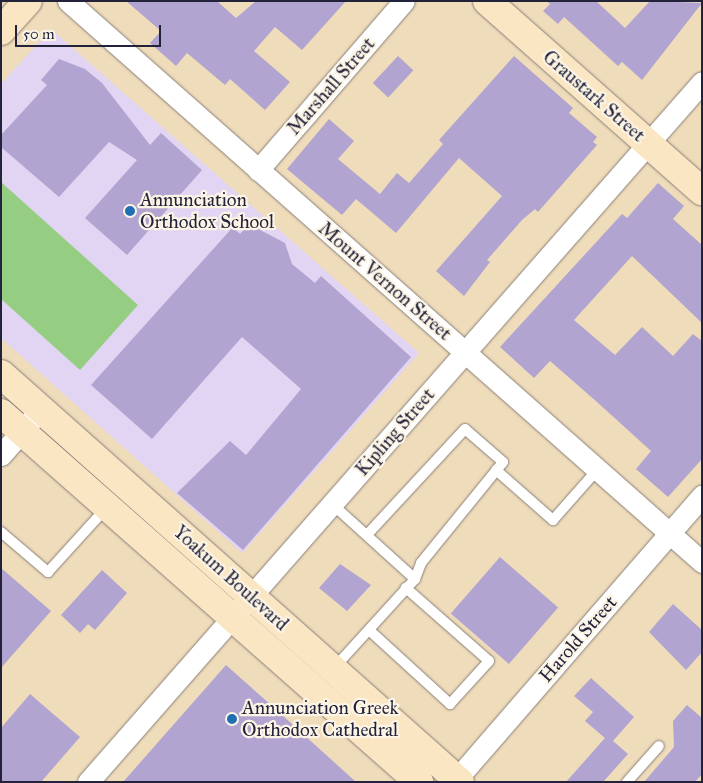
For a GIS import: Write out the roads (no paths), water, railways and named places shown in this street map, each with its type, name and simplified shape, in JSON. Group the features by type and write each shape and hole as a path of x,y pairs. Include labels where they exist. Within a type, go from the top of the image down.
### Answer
{"street":[{"path":"1,31 28,1"},
{"name":"Mount Vernon Street","path":"68,1 702,562"},
{"name":"Marshall Street","path":"258,170 404,1"},
{"name":"Graustark Street","path":"487,1 702,191"},
{"name":"Kipling Street","path":"88,782 702,82"},
{"name":"Yoakum Boulevard","path":"1,374 334,669 457,781"},
{"path":"1,455 41,410"},
{"name":"Yoakum Boulevard","path":"1,413 419,782"},
{"name":"Harold Street","path":"457,781 702,496"}],"lane":[{"path":"334,669 414,579 421,563 503,462 465,429 366,535"},
{"path":"496,470 553,520 598,470"},
{"path":"332,504 414,579"},
{"path":"1,532 48,572 107,507"},
{"path":"369,630 450,704 488,660 406,588"},
{"path":"627,782 659,746"}],"place":[{"name":"Annunciation Orthodox School","path":"130,211"},
{"name":"Annunciation Greek Orthodox Cathedral","path":"232,719"}]}
